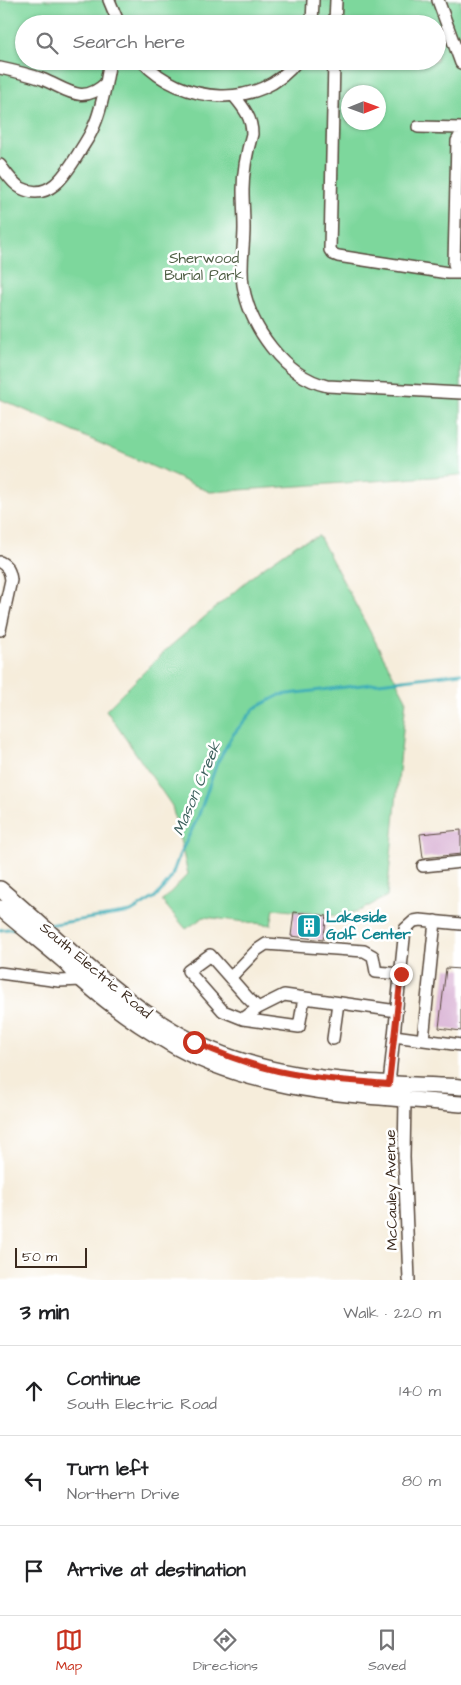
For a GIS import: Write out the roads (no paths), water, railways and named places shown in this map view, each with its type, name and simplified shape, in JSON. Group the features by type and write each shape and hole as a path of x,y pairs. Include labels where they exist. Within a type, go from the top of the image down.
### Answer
{"main road":[{"name":"South Electric Road","path":"0,890 121,994 155,1019 194,1042 224,1055 277,1071 344,1080 461,1088"},
{"name":"South Electric Road","path":"0,908 65,962 82,980 144,1027 170,1044 199,1058 230,1071 285,1085 461,1104"}],"street":[{"path":"109,0 115,15"},
{"path":"312,15 313,0"},
{"path":"336,0 336,15"},
{"path":"438,0 443,15"},
{"path":"446,22 461,63"},
{"path":"0,68 22,72 73,94 81,95 98,91 106,83"},
{"path":"0,165 13,181 22,188 39,191 54,187 71,166 93,128 108,70"},
{"path":"152,70 159,77 184,90 203,95 234,96 267,87 288,70"},
{"path":"334,70 330,250 338,256 448,273 460,272"},
{"path":"234,96 249,117 252,125 243,189 242,270 244,286 250,309 266,338 277,353 290,366 317,384 461,393"},
{"path":"418,126 461,128"},
{"path":"460,272 454,264 454,239 457,140 461,134"},
{"path":"0,562 7,567 11,580 0,630"},
{"path":"423,866 461,862"},
{"path":"389,1084 405,929 414,921 461,924"},
{"path":"423,1040 435,921"},
{"path":"230,978 257,950 266,944 364,951 373,956 376,972 401,974"},
{"path":"258,1008 210,955 188,971 223,1011 243,1019 299,1027 304,998"},
{"path":"0,973 59,981 82,980"},
{"path":"243,1019 258,1008 284,995 397,1011"},
{"path":"333,1039 338,1002"},
{"path":"394,1036 461,1045"},
{"name":"McCauley Avenue","path":"405,1099 404,1158 409,1280"}],"waterway":[{"name":"Mason Creek","path":"48,925 131,912 157,896 171,878 179,856 198,817 217,763 232,736 255,708 280,695 461,673"},
{"name":"Mason Creek","path":"0,930 17,928"}],"place":[{"name":"Lakeside Golf Center","path":"309,926"}],"park label":[{"name":"Sherwood Burial Park","path":"204,266"}]}
